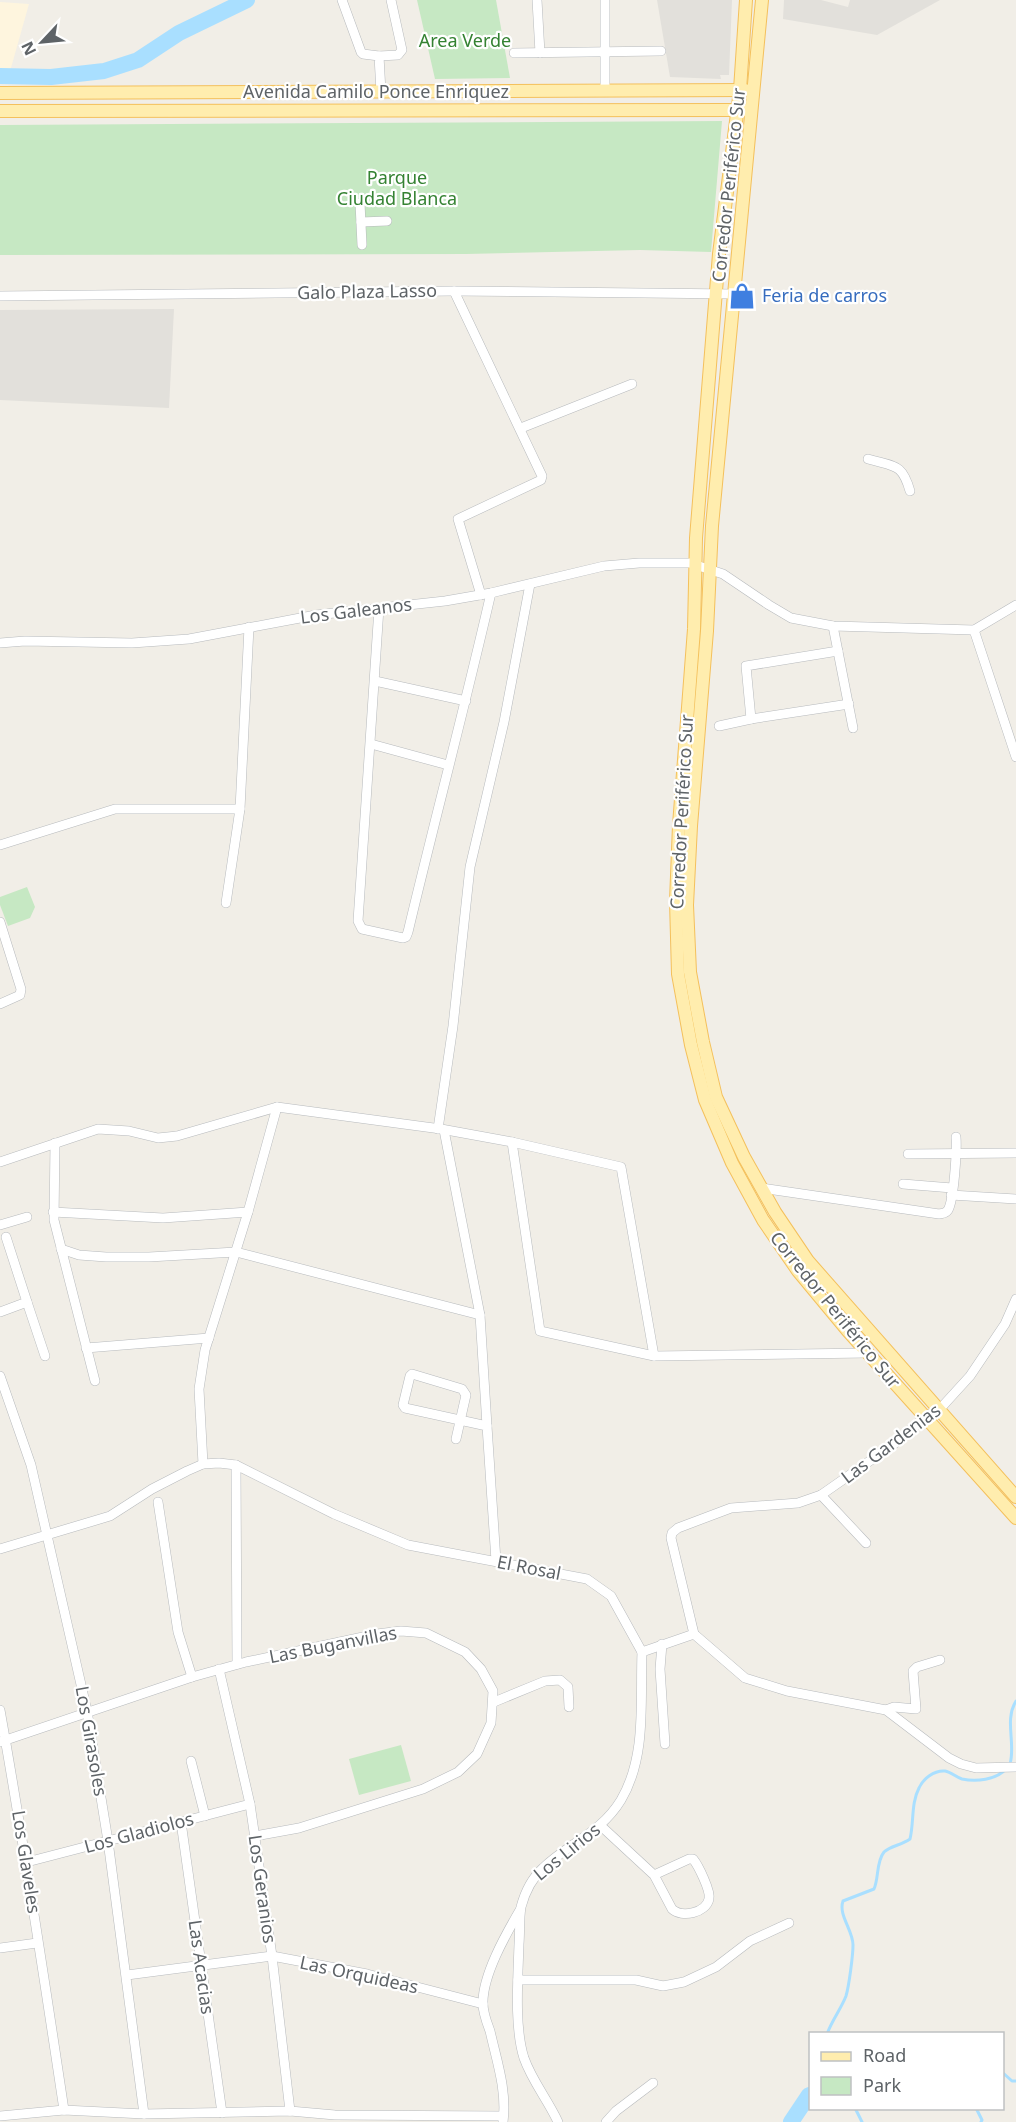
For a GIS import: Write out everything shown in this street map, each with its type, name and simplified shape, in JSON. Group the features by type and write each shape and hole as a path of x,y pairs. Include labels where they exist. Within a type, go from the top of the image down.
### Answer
{"main road":[{"name":"Corredor Periférico Sur","path":"746,0 740,90 719,254 695,565 694,629 679,825 676,901 678,974 691,1045 705,1100 732,1163 763,1220 798,1271 1016,1518"},
{"name":"Corredor Periférico Sur","path":"762,0 712,525 688,882 690,972 716,1097 761,1188 808,1261 1016,1497"},
{"path":"650,91 650,109"},
{"name":"Avenida Camilo Ponce Enriquez","path":"0,93 753,91"},
{"name":"Avenida Camilo Ponce Enriquez","path":"0,111 752,110"}],"street":[{"path":"342,0 361,52 379,56 398,55 402,51 391,0"},
{"path":"537,0 540,53"},
{"path":"604,91 605,0"},
{"path":"514,53 660,51"},
{"path":"379,56 381,92"},
{"path":"360,203 362,245"},
{"path":"361,222 387,221"},
{"path":"379,608 358,921 362,929 403,938 406,937 466,701 486,594 458,519 541,480 542,476 454,291"},
{"name":"Galo Plaza Lasso","path":"0,296 454,291 734,294"},
{"path":"521,428 632,384"},
{"path":"868,459 899,468 906,477 910,491"},
{"name":"Los Galeanos","path":"0,643 25,641 132,643 189,639 316,615 486,594 604,566 639,563 695,565 723,574 791,618 833,626 974,630"},
{"path":"496,1561 480,1315 441,1129 470,867 504,722 530,584"},
{"path":"1016,605 974,630 1016,757"},
{"path":"833,626 853,728"},
{"path":"226,903 240,809 249,627"},
{"path":"751,719 746,666 838,651"},
{"path":"375,681 466,701"},
{"path":"719,726 849,704"},
{"path":"371,744 448,765"},
{"path":"0,845 115,809 240,809"},
{"path":"0,922 21,989 20,995 0,1004"},
{"path":"0,1162 98,1129 129,1131 158,1138 177,1136 278,1107 441,1129 617,1164 621,1167 654,1356"},
{"path":"203,1464 199,1389 205,1350 278,1107"},
{"path":"761,1188 945,1213 949,1209 952,1191 957,1154 956,1137"},
{"path":"512,1142 540,1331 654,1356 868,1353"},
{"path":"55,1143 53,1212 95,1382"},
{"path":"909,1154 1016,1153"},
{"path":"903,1184 1016,1199"},
{"path":"53,1212 163,1218 248,1212"},
{"path":"0,1225 27,1217"},
{"path":"6,1237 45,1356"},
{"path":"61,1249 79,1255 106,1257 236,1252 480,1315"},
{"name":"Las Gardenias","path":"694,1634 671,1538 672,1533 698,1519 731,1508 798,1503 821,1495 894,1444 925,1417 939,1410 970,1376 1005,1324 1016,1299"},
{"path":"0,1312 27,1302"},
{"path":"86,1348 209,1338"},
{"path":"456,1438 459,1420 466,1395 462,1389 412,1374 403,1405 405,1408 459,1420 487,1425"},
{"name":"Los Girasoles","path":"0,1376 31,1465 87,1711 127,1975 144,2114"},
{"name":"El Rosal","path":"0,1549 110,1516 152,1489 203,1464 236,1466 333,1514 408,1545 587,1579 611,1596 642,1652"},
{"path":"236,1466 237,1664"},
{"path":"821,1495 866,1543"},
{"path":"158,1502 178,1632 192,1677"},
{"name":"Las Buganvillas","path":"3,1741 87,1711 237,1664 401,1631 426,1633 465,1652 481,1668 493,1690 494,1702"},
{"path":"642,1652 694,1634 745,1678 787,1691 886,1710 949,1758 962,1764 976,1768 1016,1767"},
{"path":"662,1644 660,1670 665,1744"},
{"name":"Los Lirios","path":"558,2122 536,2085 523,2054 518,2003 521,1908 530,1883 543,1868 601,1826 621,1800 630,1781 638,1749 642,1715 642,1652"},
{"path":"886,1710 894,1707 916,1708 913,1671 917,1667 940,1660"},
{"name":"Los Geranios","path":"219,1669 250,1804 272,1956 290,2111"},
{"path":"255,1836 298,1828 374,1803 423,1790 458,1772 477,1754 491,1723 494,1702 545,1680 560,1680 568,1687 569,1707"},
{"name":"Los Glaveles","path":"0,1710 3,1741 27,1862 37,1943 64,2110"},
{"path":"191,1761 205,1816"},
{"name":"Los Gladiolos","path":"27,1862 250,1804"},
{"name":"Las Acacias","path":"181,1822 222,2113"},
{"path":"601,1826 654,1875 672,1909 677,1913 694,1912 708,1902 710,1897 693,1859 690,1858 654,1875"},
{"path":"0,2116 64,2110 144,2114 290,2111 336,2115 503,2119 502,2077 483,2004 485,1989 498,1946 521,1908"},
{"path":"518,1980 636,1980 663,1986 684,1982 716,1967 750,1941 789,1923"},
{"path":"0,1948 37,1943"},
{"name":"Las Orquideas","path":"127,1975 272,1956 367,1974 483,2004"},
{"path":"606,2122 616,2111 653,2083"}],"shaded area":[{"path":"657,0 732,0 729,75 720,75 721,79 670,77"},
{"path":"784,0 821,0 848,7 850,0 940,0 877,35 783,19"},
{"path":"0,2 29,4 7,82 0,82"},
{"path":"174,309 169,408 0,400 0,310"}],"green space":[{"name":"Area Verde","path":"417,0 496,0 510,78 435,79"},
{"name":"Parque Ciudad Blanca","path":"722,121 711,252 640,250 466,254 0,255 0,125"},
{"path":"27,887 35,907 30,918 8,926 0,905 0,897"},
{"path":"401,1745 411,1781 359,1795 349,1759"}],"waterway":[{"path":"0,76 51,77 104,71 138,60 179,33 247,0"},
{"path":"1010,1764 1012,1748 1010,1724 1016,1701"},
{"path":"828,2032 846,1996 852,1963 853,1945 842,1912 843,1901 874,1889 881,1856 889,1848 910,1839 916,1794 921,1785 926,1778 941,1771 962,1779 973,1780 991,1778 1006,1769"},
{"path":"1004,2074 1012,2081 1016,2081"},
{"path":"791,2122 809,2095"},
{"path":"856,2110 862,2122"},
{"path":"977,2110 981,2122"}],"place":[{"name":"Feria de carros","path":"742,296"}]}
